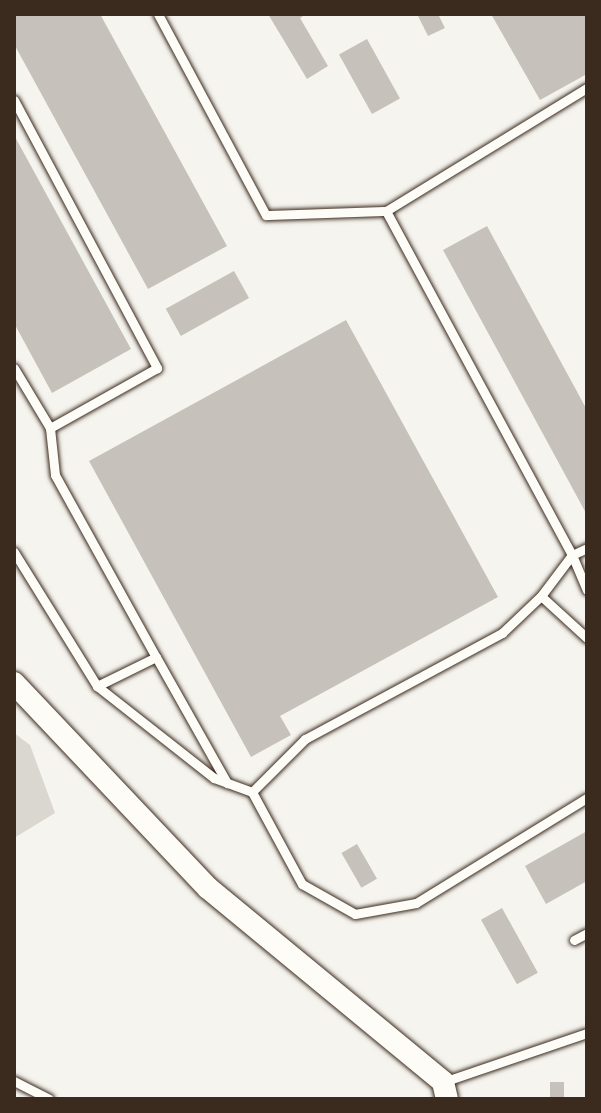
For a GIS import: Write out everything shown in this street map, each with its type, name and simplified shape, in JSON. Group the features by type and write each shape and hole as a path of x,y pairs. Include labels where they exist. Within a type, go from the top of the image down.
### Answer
{"street":[{"path":"14,683 208,888 445,1090"}],"lane":[{"path":"158,14 266,215 386,211 587,88"},
{"path":"14,100 157,368 50,428"},
{"path":"386,211 572,555 587,590"},
{"path":"14,368 50,428 55,475 227,783"},
{"path":"252,792 305,739 502,633 541,596 572,555 587,548"},
{"path":"14,552 97,686 214,778 252,792 302,884 355,914 416,903 587,798"},
{"path":"541,596 587,638"},
{"path":"97,686 156,657"},
{"path":"574,940 587,933"},
{"path":"445,1090 587,1033"},
{"path":"14,1081 49,1099"}],"shaded area":[{"path":"14,733 30,745 55,813 14,838"}],"building":[{"path":"14,14 100,14 227,246 148,289 14,44"},
{"path":"268,14 306,14 300,18 328,66 307,79"},
{"path":"417,14 438,14 445,28 428,36"},
{"path":"491,14 584,14 587,20 587,74 540,100"},
{"path":"367,39 400,98 372,114 339,55"},
{"path":"14,135 131,349 52,393 14,323"},
{"path":"487,226 587,410 587,515 443,250"},
{"path":"234,271 249,298 181,336 166,309"},
{"path":"346,320 498,597 280,716 291,735 251,757 89,461"},
{"path":"587,831 587,881 546,904 525,866"},
{"path":"357,844 377,879 361,888 341,853"},
{"path":"502,908 538,973 517,984 481,920"},
{"path":"550,1082 564,1082 564,1097 550,1097"}]}
